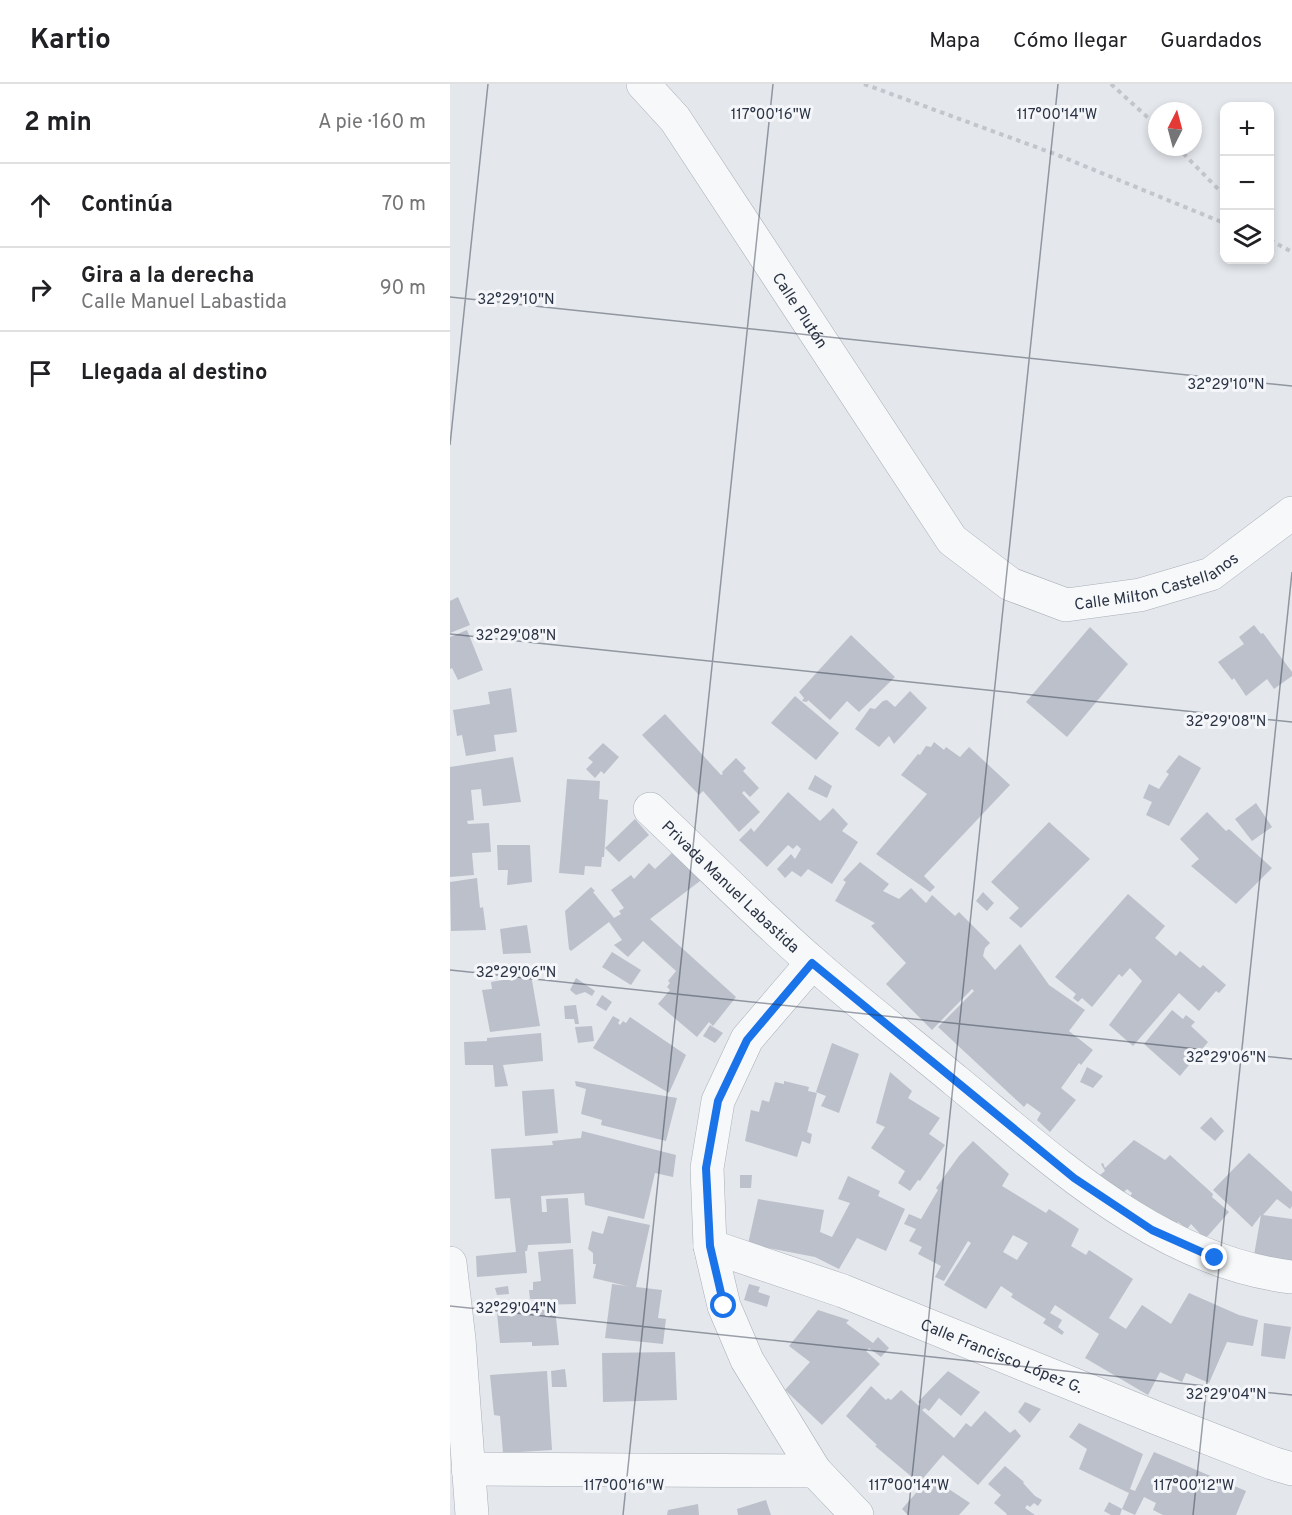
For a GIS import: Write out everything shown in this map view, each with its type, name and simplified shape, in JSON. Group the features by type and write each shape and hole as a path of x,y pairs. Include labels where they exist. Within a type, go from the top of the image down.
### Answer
{"street":[{"name":"Calle Plutón","path":"643,84 675,119 952,540"},
{"name":"Calle Milton Castellanos","path":"952,540 1010,584 1066,605 1140,595 1211,574 1292,513"},
{"name":"Privada Manuel Labastida","path":"650,809 812,963 1074,1178 1152,1230 1215,1258 1292,1277"},
{"path":"812,963 747,1040 718,1101 706,1168 710,1246 724,1306 747,1360 815,1471 857,1515"},
{"name":"Calle Francisco López G.","path":"710,1246 843,1291 1169,1423 1272,1463 1292,1468"},
{"path":"450,1263 459,1339 472,1515"},
{"path":"468,1468 815,1471"}],"path":[{"path":"864,84 1055,154 1220,221"},
{"path":"1111,84 1148,118"},
{"path":"1187,156 1220,191"},
{"path":"1274,243 1292,252"}],"building":[{"path":"458,597 470,625 450,633 450,601"},
{"path":"1254,625 1261,634 1263,633 1292,672 1292,676 1274,689 1267,679 1246,696 1234,678 1232,680 1218,662 1244,644 1239,637"},
{"path":"1090,627 1128,664 1067,737 1026,702"},
{"path":"467,630 483,670 458,680 452,668 450,669 450,637"},
{"path":"851,635 895,677 859,712 847,701 830,720 808,700 807,702 802,701 804,698 799,692"},
{"path":"511,688 517,732 494,735 496,751 466,756 462,735 457,736 453,710 490,704 488,692"},
{"path":"910,691 927,708 894,744 889,736 879,747 855,729 870,708 875,709 887,700 895,707"},
{"path":"795,696 839,733 816,760 771,723"},
{"path":"665,714 721,775 736,758 746,768 743,771 759,788 750,797 744,791 742,793 760,812 739,832 703,791 699,795 642,735"},
{"path":"934,742 944,750 946,747 960,757 969,747 1010,785 924,876 935,887 930,892 876,854 927,794 901,775 926,746 931,747"},
{"path":"603,743 619,757 604,774 601,771 595,778 586,769 593,762 588,758"},
{"path":"1179,755 1201,768 1169,826 1146,815 1152,802 1143,798 1149,784 1159,789 1169,774 1166,772"},
{"path":"513,757 521,802 483,806 481,789 471,790 474,820 467,821 468,824 489,823 491,852 472,853 474,875 450,877 450,767"},
{"path":"815,775 832,786 827,798 808,789"},
{"path":"567,779 600,781 599,799 608,800 604,857 602,857 601,867 585,866 584,875 559,873"},
{"path":"788,792 820,821 833,808 848,824 842,831 858,842 832,884 808,869 801,877 792,871 785,878 777,869 791,854 795,859 801,849 797,845 793,849 788,845 767,867 739,840 751,828 754,832"},
{"path":"1256,803 1272,827 1252,841 1235,819"},
{"path":"1207,812 1226,831 1229,829 1272,868 1236,904 1191,866 1199,859 1180,839"},
{"path":"635,819 649,835 619,862 605,848"},
{"path":"1049,822 1090,859 1021,928 1009,918 1019,908 991,882"},
{"path":"497,845 530,845 532,882 507,885 508,870 498,870"},
{"path":"674,851 704,878 650,919 736,997 713,1026 709,1022 697,1037 658,1004 670,990 667,987 670,983 668,981 676,971 643,941 628,957 614,945 622,940 609,922 571,951 569,949 565,911 591,887 614,918 621,914 619,911 624,908 611,890 631,875 634,879 649,863 655,869"},
{"path":"860,862 889,884 883,891 899,899 911,888 926,903 932,895 955,916 959,912 990,943 985,948 983,956 995,970 1020,944 1049,985 1085,1010 1069,1031 1093,1050 1081,1065 1079,1063 1061,1088 1076,1100 1050,1132 1037,1120 1041,1113 1027,1103 1024,1107 938,1027 974,991 972,989 932,1030 886,984 906,963 871,926 875,923 835,901 846,882 843,880"},
{"path":"477,878 480,908 483,907 486,930 451,931 450,882"},
{"path":"983,892 994,903 987,911 976,901"},
{"path":"1128,894 1165,926 1155,938 1176,956 1180,951 1200,968 1203,965 1226,985 1219,993 1216,991 1199,1011 1179,993 1133,1046 1109,1025 1142,981 1130,968 1122,977 1119,974 1092,1007 1082,998 1078,1002 1073,998 1076,994 1055,977"},
{"path":"527,925 531,953 503,954 500,929"},
{"path":"612,952 641,970 631,985 602,967"},
{"path":"531,975 540,1026 490,1032 482,990 492,989 491,982"},
{"path":"576,978 595,991 592,996 585,992 576,995 570,990"},
{"path":"602,995 612,1002 606,1011 596,1005"},
{"path":"576,1005 579,1024 575,1024 574,1019 565,1019 564,1006"},
{"path":"1172,1010 1183,1019 1186,1015 1195,1022 1191,1026 1208,1042 1180,1076 1144,1044"},
{"path":"613,1016 620,1020 618,1023 620,1025 623,1021 626,1023 630,1017 686,1055 669,1093 593,1048"},
{"path":"710,1025 723,1033 715,1043 703,1036"},
{"path":"592,1026 594,1041 578,1043 575,1027"},
{"path":"541,1033 543,1061 503,1065 508,1086 495,1087 493,1065 465,1065 464,1042"},
{"path":"832,1043 859,1054 839,1113 821,1106 826,1096 816,1092"},
{"path":"1087,1067 1103,1076 1093,1088 1080,1082"},
{"path":"890,1072 912,1091 908,1098 940,1118 929,1134 945,1145 920,1181 918,1180 910,1191 898,1183 905,1171 871,1148 885,1127 876,1123"},
{"path":"575,1081 677,1098 666,1141 601,1125 602,1120 581,1114 586,1089 576,1086"},
{"path":"784,1081 809,1087 808,1091 817,1093 807,1132 812,1134 810,1144 802,1141 797,1157 745,1141 751,1110 759,1112 762,1100 769,1102 775,1082 784,1084"},
{"path":"554,1089 558,1133 525,1136 522,1091"},
{"path":"1211,1117 1224,1131 1215,1141 1200,1128"},
{"path":"582,1131 676,1155 673,1177 655,1173 644,1219 585,1205 584,1193 541,1196 542,1212 547,1212 546,1199 568,1198 571,1243 528,1245 525,1251 527,1273 477,1277 476,1256 516,1252 510,1198 495,1199 491,1149 553,1145 552,1141 581,1138"},
{"path":"1134,1140 1165,1160 1170,1155 1213,1194 1212,1197 1229,1212 1205,1239 1191,1224 1187,1229 1178,1222 1176,1227 1130,1197 1132,1193 1127,1189 1124,1192 1100,1175 1105,1171 1101,1164 1103,1163 1105,1168"},
{"path":"973,1141 1009,1174 1002,1186 1046,1213 1049,1209 1079,1229 1071,1246 1086,1255 1089,1250 1133,1279 1109,1318 1126,1329 1142,1305 1171,1324 1189,1293 1239,1315 1258,1320 1253,1346 1227,1342 1209,1383 1186,1373 1182,1382 1160,1372 1148,1395 1085,1358 1099,1334 1055,1305 1050,1313 1062,1320 1058,1327 1064,1332 1062,1335 1043,1323 1046,1319 1011,1297 1013,1294 1001,1286 986,1309 944,1285 971,1243 968,1241 944,1281 935,1277 941,1266 918,1254 922,1247 909,1241 916,1229 904,1224 909,1214 921,1219 938,1190 936,1188","holes":["1013,1235 1028,1243 1017,1260 1003,1252"]},
{"path":"1249,1153 1292,1192 1290,1209 1277,1199 1263,1215 1292,1219 1292,1268 1253,1261 1261,1215 1252,1227 1213,1190"},
{"path":"740,1175 752,1175 751,1188 740,1188"},
{"path":"848,1176 880,1191 878,1196 905,1209 886,1251 857,1238 839,1269 815,1257 748,1244 758,1199 824,1210 820,1232 832,1237 850,1203 838,1199"},
{"path":"608,1216 650,1225 636,1287 662,1290 658,1318 666,1319 663,1344 605,1338 612,1284 627,1286 593,1278 596,1264 593,1264 593,1253 588,1249 592,1231 603,1234"},
{"path":"573,1249 576,1304 540,1305 540,1299 530,1299 529,1290 533,1290 533,1282 541,1281 538,1252"},
{"path":"749,1284 760,1287 758,1292 770,1296 767,1307 744,1300"},
{"path":"508,1286 509,1294 497,1295 495,1288"},
{"path":"555,1309 559,1345 532,1346 532,1342 500,1343 497,1313"},
{"path":"818,1310 849,1320 846,1323 873,1343 878,1337 889,1348 881,1357 869,1348 866,1351 880,1364 822,1425 785,1390 810,1362 789,1346"},
{"path":"1264,1323 1291,1327 1285,1359 1261,1356"},
{"path":"675,1352 677,1400 603,1402 602,1353"},
{"path":"565,1369 567,1387 552,1387 551,1371"},
{"path":"547,1371 552,1450 503,1453 500,1416 494,1415 490,1375"},
{"path":"948,1371 980,1392 961,1416 939,1398 929,1411 925,1408 922,1410 954,1438 966,1423 971,1427 985,1411 1010,1433 1015,1429 1021,1436 978,1485 943,1455 919,1483 875,1446 877,1445 846,1416 871,1386 886,1400 888,1398 891,1400 901,1390 919,1406 921,1404 918,1402"},
{"path":"1025,1402 1041,1409 1030,1423 1018,1412"},
{"path":"1079,1423 1143,1454 1130,1489 1135,1491 1154,1452 1246,1491 1236,1515 1163,1515 1153,1510 1156,1503 1144,1497 1135,1515 1122,1509 1129,1493 1079,1469 1087,1449 1069,1437"},
{"path":"1005,1466 1042,1500 1038,1506 1034,1503 1025,1508 1035,1515 1006,1515 994,1503 1001,1495 988,1484"},
{"path":"928,1479 935,1486 938,1482 970,1503 959,1515 908,1515 902,1509"},
{"path":"766,1500 771,1515 738,1515 737,1509"},
{"path":"1109,1502 1122,1509 1120,1515 1111,1515 1104,1511"},
{"path":"698,1504 699,1515 667,1515 668,1510"}],"route":[{"path":"724,1306 710,1246 706,1168 718,1101 747,1040 812,963 1074,1178 1152,1230 1215,1258"}]}
